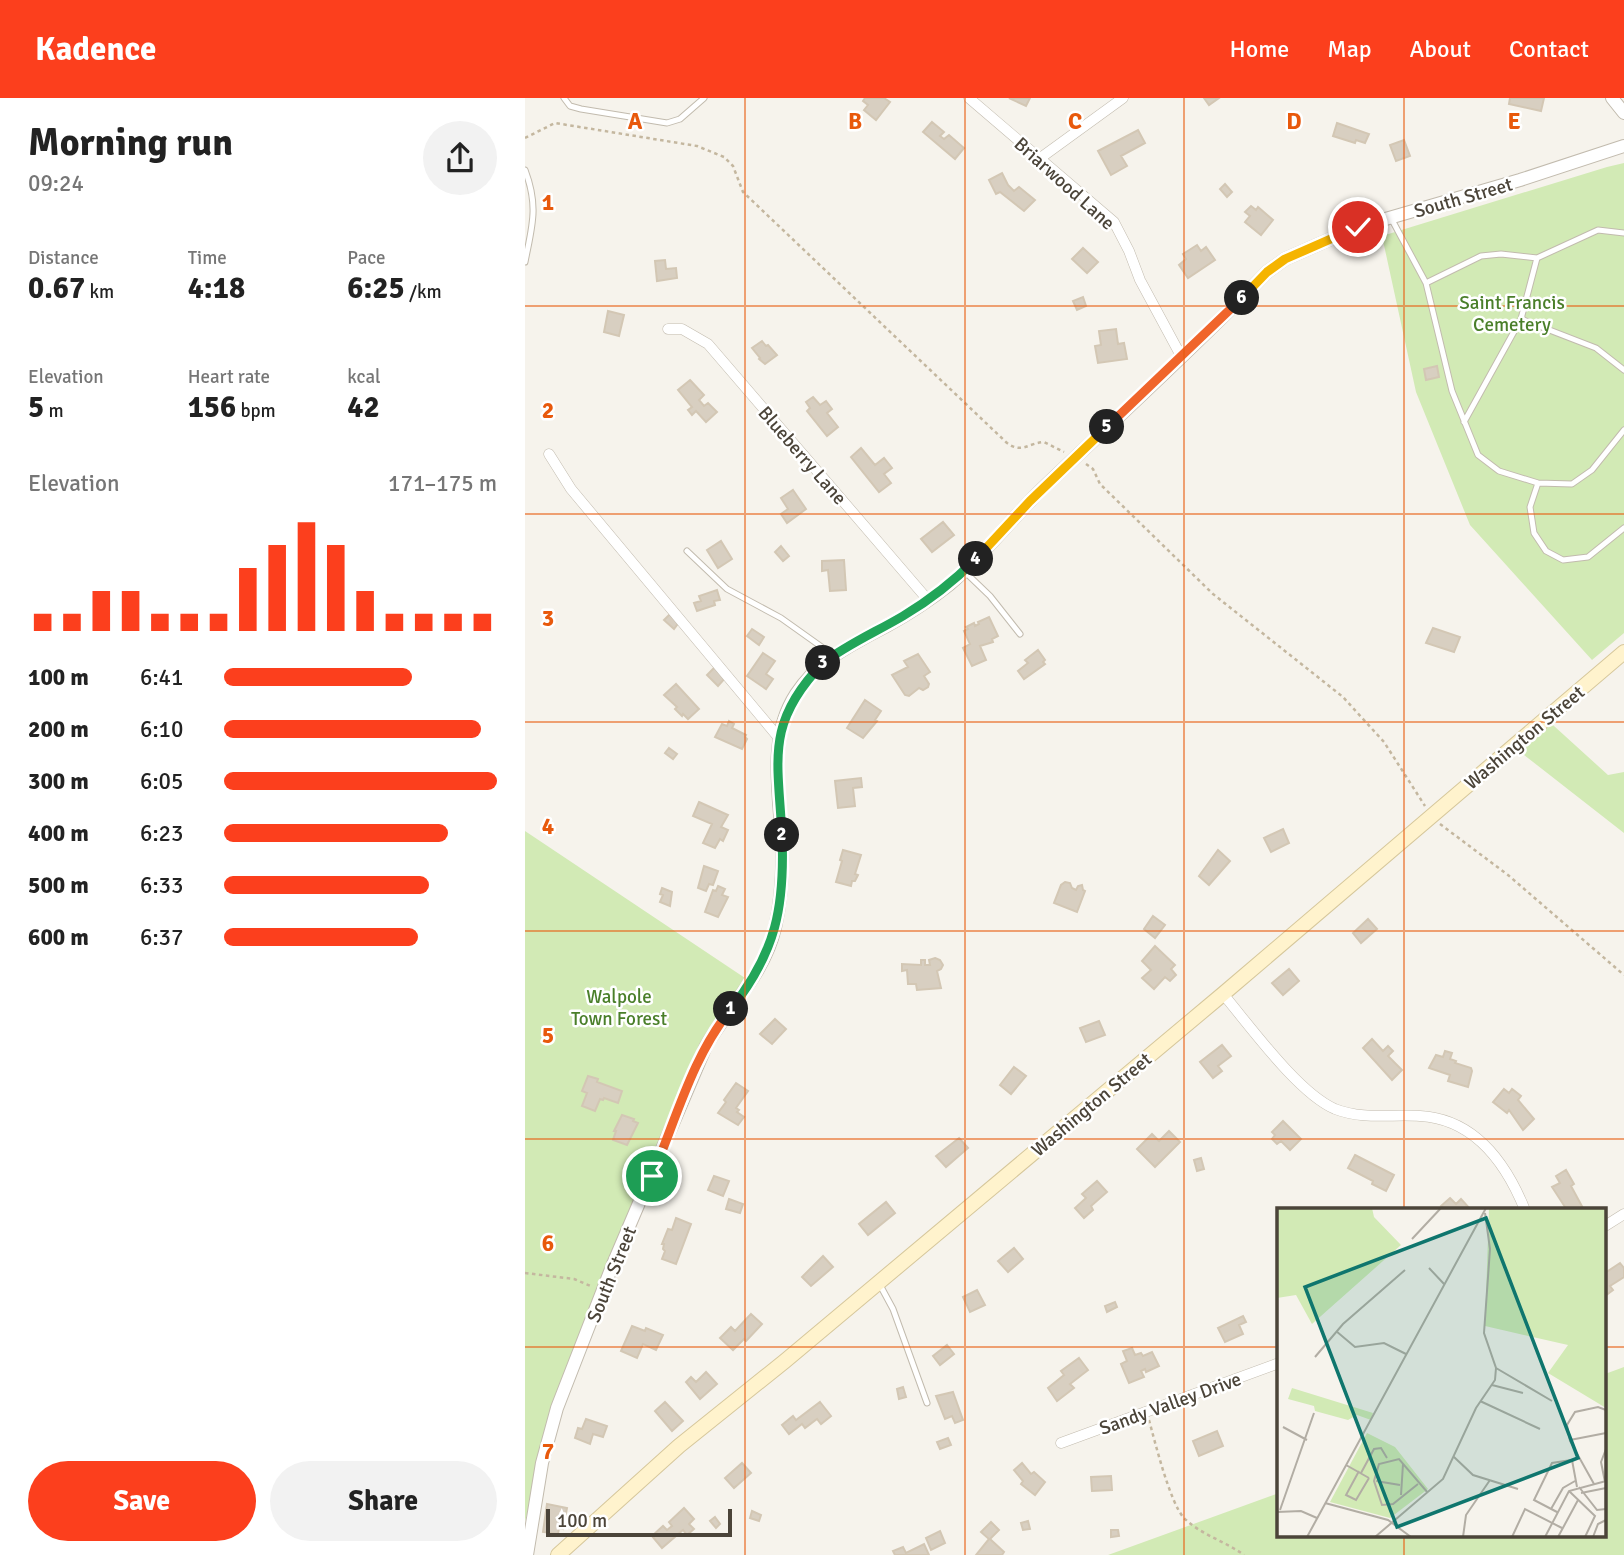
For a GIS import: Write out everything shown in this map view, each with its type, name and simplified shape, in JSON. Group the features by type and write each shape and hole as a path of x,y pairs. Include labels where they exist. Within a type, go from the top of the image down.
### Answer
{"main road":[{"name":"Washington Street","path":"558,1555 679,1446 1223,994 1624,652"}],"street":[{"name":"Briarwood Lane","path":"969,98 1114,222 1140,280 1181,356"},
{"path":"1039,159 1123,98"},
{"path":"1612,98 1624,113"},
{"name":"South Street","path":"527,1555 548,1435 603,1291 697,1063 715,1031 761,968 769,948 779,904 781,880 779,738 796,694 822,663 928,600 964,571 1075,458 1267,272 1285,259 1358,227 1520,180 1624,146"},
{"name":"Blueberry Lane","path":"668,329 683,329 708,344 928,600"},
{"path":"549,454 571,489 779,738"},
{"path":"1223,994 1300,1084 1317,1099 1335,1109 1356,1115 1420,1116 1455,1123 1479,1139 1495,1156 1524,1208"},
{"path":"1607,1225 1624,1214"},
{"name":"Sandy Valley Drive","path":"1061,1443 1277,1364"}],"lane":[{"path":"564,98 570,106 581,109 667,123 680,119 704,98"},
{"path":"525,170 532,190 534,208 525,262"},
{"path":"525,206 534,208"},
{"path":"1391,218 1426,283 1452,391 1478,455 1499,471 1538,483 1572,484 1592,470 1624,430"},
{"path":"1426,283 1481,256 1501,254 1537,258 1598,230 1624,233"},
{"path":"1464,422 1521,318 1537,258"},
{"path":"1521,318 1596,348 1624,370"},
{"path":"1538,483 1530,507 1534,533 1546,551 1563,560 1588,557 1624,528"},
{"path":"687,551 727,589 781,618 833,655"},
{"path":"964,571 990,596 1020,634"},
{"path":"878,1283 893,1309 927,1402"}],"path":[{"path":"525,138 555,124 697,146 724,157 733,166 744,192 1007,443 1016,449 1022,449 1044,442 1093,468 1100,484 1213,594 1343,697 1384,742 1423,801 1430,817 1508,875 1624,975"},
{"path":"525,1273 575,1279 603,1291"},
{"path":"1147,1411 1162,1468 1182,1516 1202,1532 1244,1555"}],"green space":[{"name":"Saint Francis Cemetery","path":"1624,163 1624,633 1592,660 1470,525 1416,392 1382,236"},
{"path":"1543,716 1608,775 1624,772 1624,833 1519,751"},
{"name":"Walpole Town Forest","path":"525,831 751,982 697,1063 542,1463 525,1521"},
{"path":"1624,1367 1624,1555 1108,1555 1277,1494 1277,1538 1607,1538 1607,1373"}],"building":[{"path":"865,98 884,98 890,102 876,120 864,110 868,105 863,101"},
{"path":"1009,98 1030,98 1026,106"},
{"path":"1204,98 1219,98 1209,105"},
{"path":"1510,98 1544,98 1541,111 1509,104"},
{"path":"932,122 944,132 940,136 944,139 949,135 964,148 955,159 923,132"},
{"path":"1337,123 1369,134 1365,143 1356,140 1355,143 1333,136"},
{"path":"1138,130 1145,143 1121,156 1127,166 1111,175 1098,151"},
{"path":"1404,140 1410,156 1396,161 1390,145"},
{"path":"1002,173 1014,191 1019,187 1035,200 1024,211 1000,192 996,194 989,180"},
{"path":"1225,184 1232,192 1227,197 1220,189"},
{"path":"1251,206 1256,210 1258,207 1273,220 1261,235 1245,222 1250,216 1245,212"},
{"path":"1197,245 1201,251 1206,247 1215,260 1188,278 1179,265 1186,259 1183,254"},
{"path":"1083,248 1098,262 1087,273 1072,259"},
{"path":"665,260 666,269 676,268 677,278 657,281 655,261"},
{"path":"1083,297 1086,306 1077,310 1073,301"},
{"path":"608,311 624,315 619,336 604,332"},
{"path":"1116,329 1118,344 1124,343 1127,359 1098,363 1095,346 1101,345 1099,331"},
{"path":"762,341 777,355 765,364 752,348"},
{"path":"1437,366 1439,377 1426,380 1424,369"},
{"path":"690,380 704,395 699,400 704,406 708,403 717,412 706,422 696,411 692,415 688,410 692,407 678,390"},
{"path":"813,397 820,405 826,401 832,409 827,413 838,427 827,436 807,411 810,408 806,402"},
{"path":"861,448 875,465 884,458 892,468 884,474 891,483 879,492 851,457"},
{"path":"793,490 806,509 787,523 781,514 788,509 781,498"},
{"path":"943,522 954,535 932,552 921,539"},
{"path":"721,541 732,559 718,568 707,550"},
{"path":"781,546 789,556 783,561 775,552"},
{"path":"844,560 846,590 830,591 828,570 822,571 822,561"},
{"path":"717,590 720,600 714,601 715,605 697,611 694,603 701,601 699,596"},
{"path":"671,613 680,621 674,629 664,620"},
{"path":"989,617 998,636 992,639 993,642 980,646 986,660 972,666 963,648 970,644 964,631 968,629 966,627 974,623 975,626"},
{"path":"1433,628 1460,637 1454,652 1426,643"},
{"path":"752,629 764,637 759,645 747,636"},
{"path":"1038,650 1045,664 1024,679 1018,671 1028,663 1025,660"},
{"path":"763,653 775,661 766,674 773,679 766,689 747,676"},
{"path":"918,654 930,672 924,676 929,684 923,690 919,688 909,696 905,695 892,675 908,667 904,661"},
{"path":"715,667 726,677 718,686 707,675"},
{"path":"676,684 699,709 688,719 675,709 677,707 664,695"},
{"path":"865,700 881,711 875,720 877,721 863,738 847,728"},
{"path":"729,721 734,724 732,728 746,735 742,749 715,737 722,724 727,726"},
{"path":"669,748 677,754 673,759 665,753"},
{"path":"861,778 862,787 853,788 855,806 838,808 835,781"},
{"path":"699,802 728,815 721,827 728,830 723,841 720,839 715,848 703,843 712,824 693,816"},
{"path":"1283,829 1289,843 1271,852 1264,838"},
{"path":"843,850 861,855 855,874 858,875 851,886 836,882"},
{"path":"1218,850 1230,861 1209,885 1199,876"},
{"path":"704,866 718,871 713,885 709,884 706,891 698,888"},
{"path":"1070,883 1076,890 1082,885 1085,891 1077,912 1054,903 1061,885"},
{"path":"718,886 725,889 722,895 728,897 718,917 705,912 713,890 716,891"},
{"path":"662,888 672,892 670,906 660,902"},
{"path":"1153,916 1165,925 1155,938 1144,929"},
{"path":"1368,919 1377,929 1361,943 1353,933"},
{"path":"1155,946 1175,965 1171,969 1176,975 1170,981 1165,977 1154,989 1142,978 1151,970 1142,961"},
{"path":"935,958 943,965 937,971 941,988 917,990 916,984 908,984 907,970 902,971 902,964 921,965 921,960 925,960 925,965 930,965 929,960"},
{"path":"1289,969 1299,981 1283,995 1272,983"},
{"path":"775,1019 786,1029 772,1044 760,1034"},
{"path":"1099,1021 1105,1035 1086,1042 1080,1028"},
{"path":"1372,1039 1383,1051 1388,1046 1393,1051 1388,1056 1402,1070 1392,1080 1363,1048"},
{"path":"1222,1045 1231,1056 1218,1066 1222,1071 1213,1078 1200,1062"},
{"path":"1445,1051 1452,1053 1450,1059 1456,1061 1455,1063 1471,1068 1468,1087 1448,1081 1450,1075 1429,1068 1436,1055 1443,1057"},
{"path":"1014,1067 1026,1076 1011,1094 1000,1085"},
{"path":"588,1076 622,1091 618,1103 604,1098 600,1099 595,1111 582,1106 587,1093 582,1091"},
{"path":"736,1083 748,1091 736,1108 744,1117 738,1125 718,1113"},
{"path":"1504,1089 1509,1093 1512,1089 1521,1096 1518,1100 1534,1119 1523,1130 1509,1110 1507,1113 1493,1102"},
{"path":"622,1115 638,1123 627,1145 613,1140 614,1131"},
{"path":"1283,1121 1301,1139 1290,1150 1281,1141 1277,1144 1272,1139 1275,1135 1272,1132"},
{"path":"1169,1131 1180,1142 1155,1167 1137,1149 1152,1134 1159,1141"},
{"path":"959,1138 968,1148 946,1167 936,1156"},
{"path":"1355,1155 1394,1175 1386,1191 1348,1168"},
{"path":"1201,1158 1204,1169 1197,1171 1194,1160"},
{"path":"1566,1170 1583,1208 1566,1208 1552,1187 1560,1183 1556,1176"},
{"path":"714,1176 729,1181 723,1196 708,1190"},
{"path":"1097,1181 1107,1192 1091,1206 1093,1210 1084,1218 1075,1208 1086,1198 1082,1194"},
{"path":"1450,1198 1456,1204 1461,1199 1469,1208 1443,1208 1441,1206"},
{"path":"729,1199 743,1204 740,1213 726,1209"},
{"path":"886,1202 895,1213 868,1235 859,1224"},
{"path":"676,1218 691,1224 676,1264 662,1259 665,1251 662,1244 668,1229 672,1230"},
{"path":"1014,1248 1023,1259 1008,1272 998,1261"},
{"path":"823,1256 833,1267 811,1286 802,1277"},
{"path":"1620,1263 1624,1268 1624,1277 1610,1286 1613,1290 1607,1294 1607,1272"},
{"path":"977,1290 985,1305 970,1312 963,1297"},
{"path":"1115,1302 1117,1307 1107,1312 1105,1306"},
{"path":"751,1314 762,1324 733,1350 720,1338 731,1327 735,1331"},
{"path":"1243,1316 1246,1322 1239,1325 1243,1334 1225,1342 1218,1328"},
{"path":"632,1326 663,1335 656,1350 643,1344 637,1358 621,1351"},
{"path":"947,1345 954,1354 940,1365 933,1356"},
{"path":"1132,1348 1135,1355 1141,1353 1143,1356 1152,1352 1159,1366 1146,1372 1145,1369 1141,1371 1144,1377 1129,1383 1121,1364 1127,1361 1123,1351"},
{"path":"1079,1358 1088,1370 1070,1384 1074,1388 1057,1401 1048,1388 1064,1375 1061,1371"},
{"path":"706,1372 717,1384 700,1399 686,1382 691,1377 696,1382"},
{"path":"903,1387 906,1397 899,1399 897,1389"},
{"path":"953,1392 963,1420 955,1423 952,1416 945,1419 936,1396"},
{"path":"665,1402 683,1421 672,1431 655,1411"},
{"path":"820,1402 831,1416 821,1424 817,1419 805,1428 802,1424 789,1434 782,1425 793,1416 796,1420"},
{"path":"586,1419 607,1426 603,1437 593,1434 590,1444 575,1438 578,1428 582,1429"},
{"path":"1217,1431 1223,1446 1199,1456 1193,1441"},
{"path":"948,1438 951,1445 940,1449 937,1442"},
{"path":"742,1463 751,1473 734,1488 725,1478"},
{"path":"1022,1463 1031,1474 1034,1472 1045,1482 1035,1495 1021,1484 1023,1481 1014,1470"},
{"path":"1111,1476 1112,1490 1092,1491 1091,1477"},
{"path":"547,1504 567,1508 563,1529 559,1528 558,1534 543,1532"},
{"path":"684,1508 694,1519 689,1524 694,1529 687,1535 683,1530 662,1548 652,1536 663,1526 667,1530 672,1526 669,1522"},
{"path":"752,1511 761,1515 759,1521 750,1518"},
{"path":"715,1517 720,1524 716,1528 710,1521"},
{"path":"1028,1521 1030,1529 1023,1530 1021,1523"},
{"path":"991,1522 999,1530 990,1539 1004,1552 1002,1555 976,1555 989,1539 981,1532"},
{"path":"1111,1530 1118,1530 1119,1536 1111,1537"},
{"path":"940,1531 945,1543 931,1550 926,1538"},
{"path":"924,1544 929,1555 895,1555 893,1551 903,1547 906,1553"}],"route":[{"path":"652,1176 697,1063 725,1015 761,968 775,928 782,847 779,738 796,694 822,663 907,614 964,571 1030,501 1271,269 1285,259 1358,227"}]}
